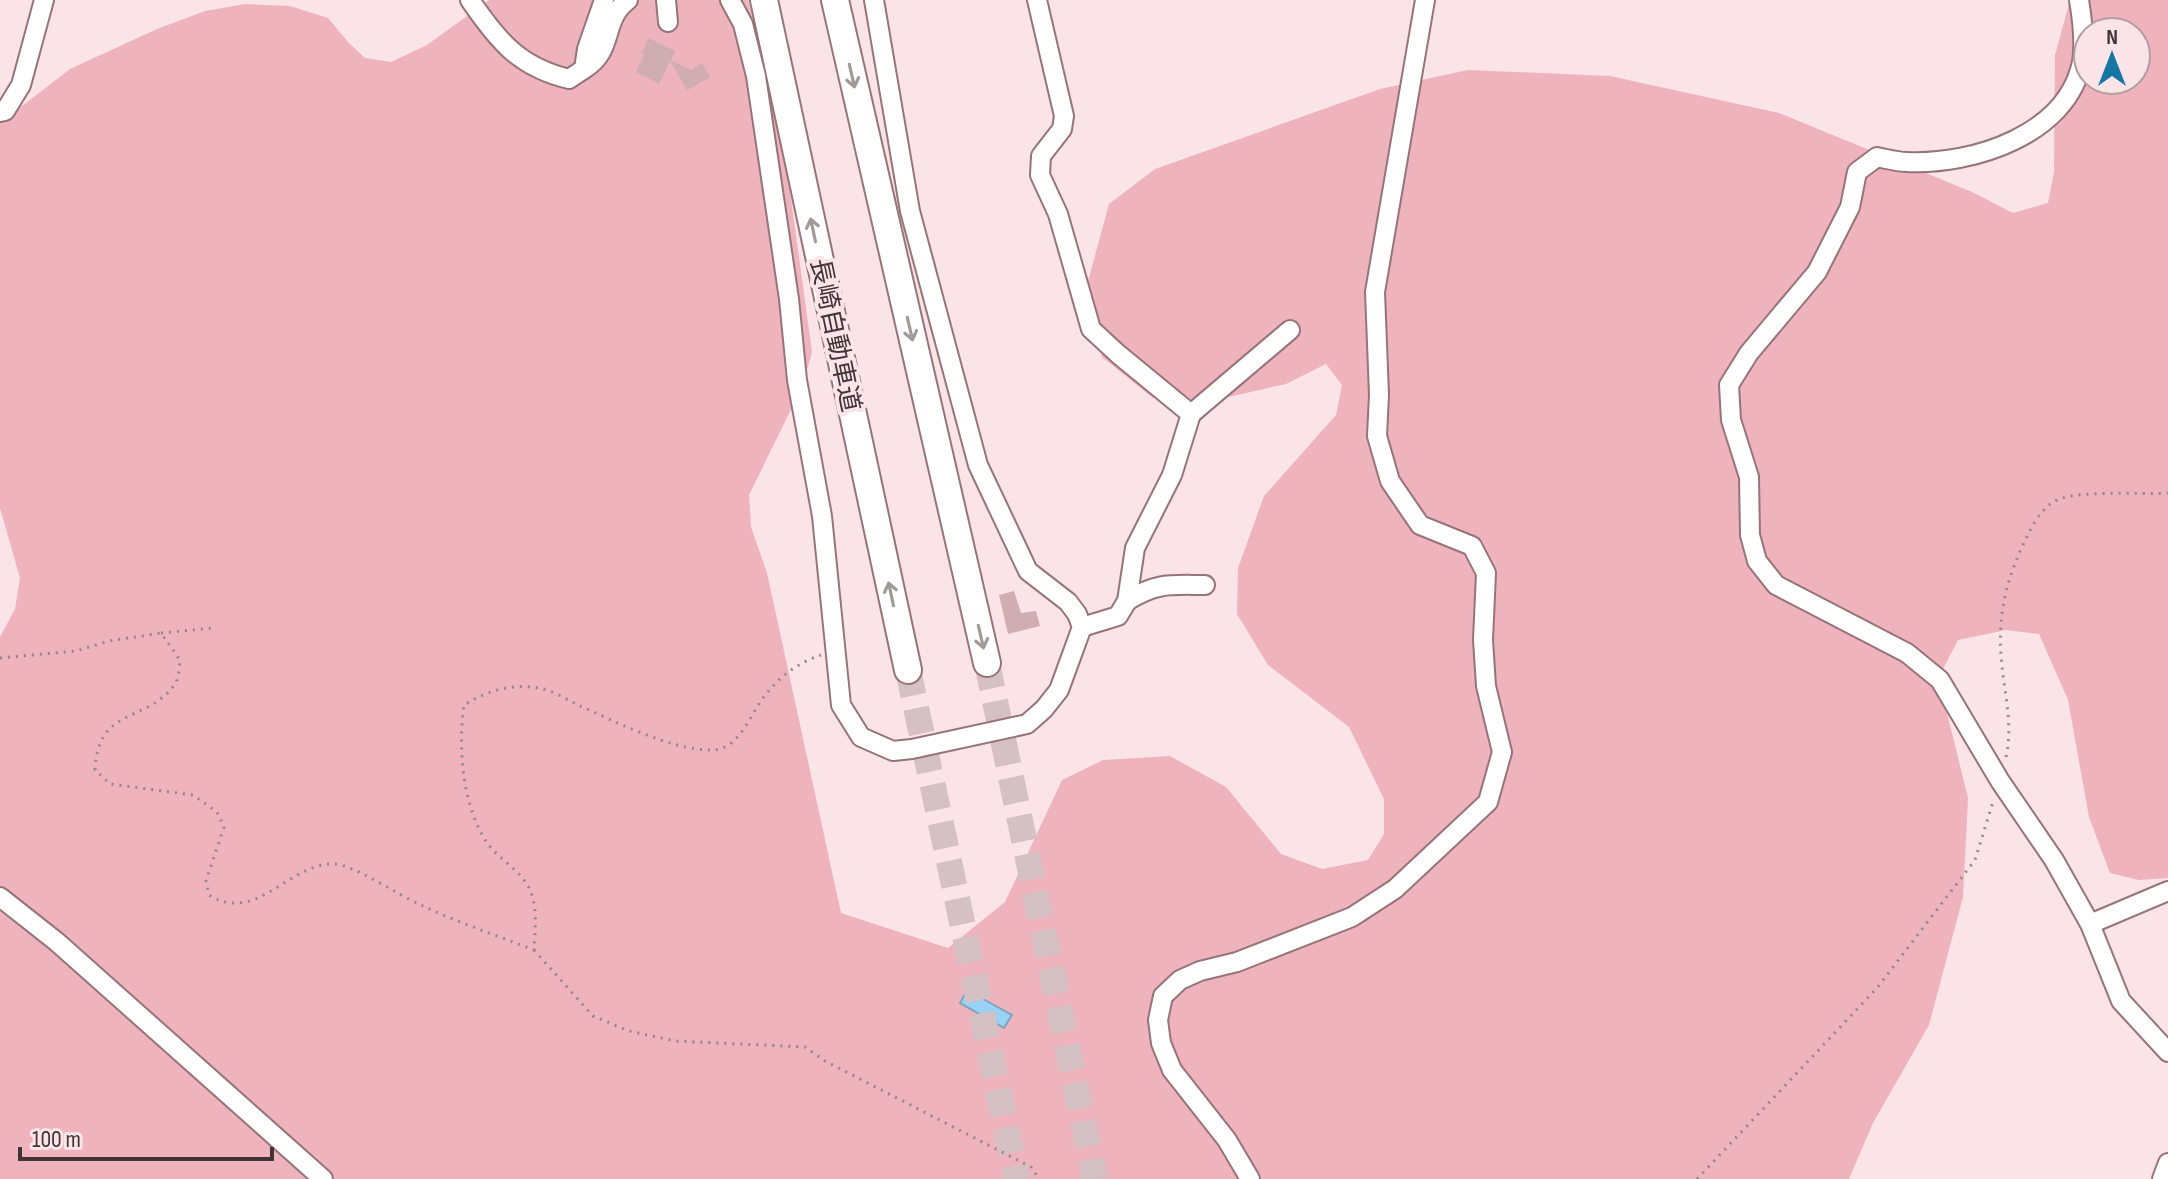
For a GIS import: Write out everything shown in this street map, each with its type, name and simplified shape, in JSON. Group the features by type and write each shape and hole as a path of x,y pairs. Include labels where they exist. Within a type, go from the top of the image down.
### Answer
{"highway":[{"name":"長崎自動車道","path":"764,0 908,670"},
{"path":"835,0 987,663"}],"street":[{"path":"0,112 5,111 21,85 44,0"},
{"path":"470,0 495,37 512,53 548,74 569,79 597,61 605,48 607,32 621,5 628,0"},
{"path":"584,69 587,49 604,0"},
{"path":"666,0 668,22"},
{"path":"730,0 743,24 756,76 789,299 797,380 822,516 841,705 861,737 893,751 1027,724 1059,690 1082,627 1068,602 1028,571 978,465 910,211 874,0"},
{"path":"1037,0 1064,116 1062,129 1041,156 1040,175 1058,214 1091,329 1191,414"},
{"path":"1250,1179 1227,1140 1172,1070 1161,1043 1158,1020 1163,996 1180,980 1200,971 1237,962 1352,917 1395,889 1488,802 1502,752 1486,686 1483,640 1486,573 1472,546 1420,525 1390,481 1377,436 1379,395 1375,292 1425,0"},
{"path":"2079,0 2082,60 2076,81 2050,119 2020,136 1961,158 1907,162 1877,157 1857,172 1850,207 1817,272 1749,353 1729,385 1731,420 1749,477 1750,535 1757,561 1776,585 1907,653 1940,680 2000,781 2054,860 2090,924 2121,1001 2168,1052"},
{"path":"1082,627 1118,616 1127,601 1135,548 1172,475 1191,414 1290,330"},
{"path":"1127,601 1148,587 1205,585"},
{"path":"2090,924 2168,891"},
{"path":"0,897 57,942 323,1179"},
{"path":"2162,1179 2168,1163"}],"path":[{"path":"1697,1179 1877,988 1975,860 2008,749 2008,706 2000,613 2011,571 2033,523 2053,501 2082,495 2168,493"},
{"path":"0,658 76,651 109,641 213,628"},
{"path":"161,633 180,660 177,682 163,697 112,725 96,748 95,770 110,784 193,795 217,812 224,827 206,881 209,895 222,903 243,904 310,870 335,864 420,905 534,950 593,1016 629,1031 675,1041 805,1047 825,1061 1031,1167 1039,1179"},
{"path":"534,950 535,912 527,885 484,838 466,792 462,723 464,705 483,692 511,687 540,688 641,733 689,747 726,748 738,736 767,692 801,661 835,649"}],"shaded area":[{"path":"489,0 748,0 785,155 812,352 802,387 749,495 751,527 767,573 841,913 948,948 1005,902 1062,780 1103,760 1170,756 1226,787 1281,854 1322,869 1368,860 1384,834 1384,799 1349,727 1268,665 1237,614 1238,568 1264,496 1336,415 1342,385 1326,364 1286,384 1219,399 1153,398 1102,357 1087,285 1109,204 1155,169 1380,89 1468,70 1610,76 1779,113 1972,192 2013,213 2048,203 2054,172 2055,55 2070,0 2168,0 2168,878 2139,880 2110,873 2089,817 2068,700 2039,634 2006,630 1958,640 1943,669 1947,713 1968,798 1963,897 1929,1025 1873,1123 1849,1179 0,1179 0,637 15,609 20,578 0,508 0,123 70,69 157,29 205,11 245,4 290,6 328,18 365,58 391,62 427,45"}],"water":[{"path":"967,990 1012,1015 1004,1028 960,1003"}],"building":[{"path":"649,38 675,51 671,60 691,70 702,63 710,77 687,90 670,61 659,84 636,72"},
{"path":"1014,591 1021,613 1036,611 1040,626 1008,634 999,595"}],"tunnel":[{"path":"987,663 1095,1179"},
{"path":"908,670 1017,1179"}]}
